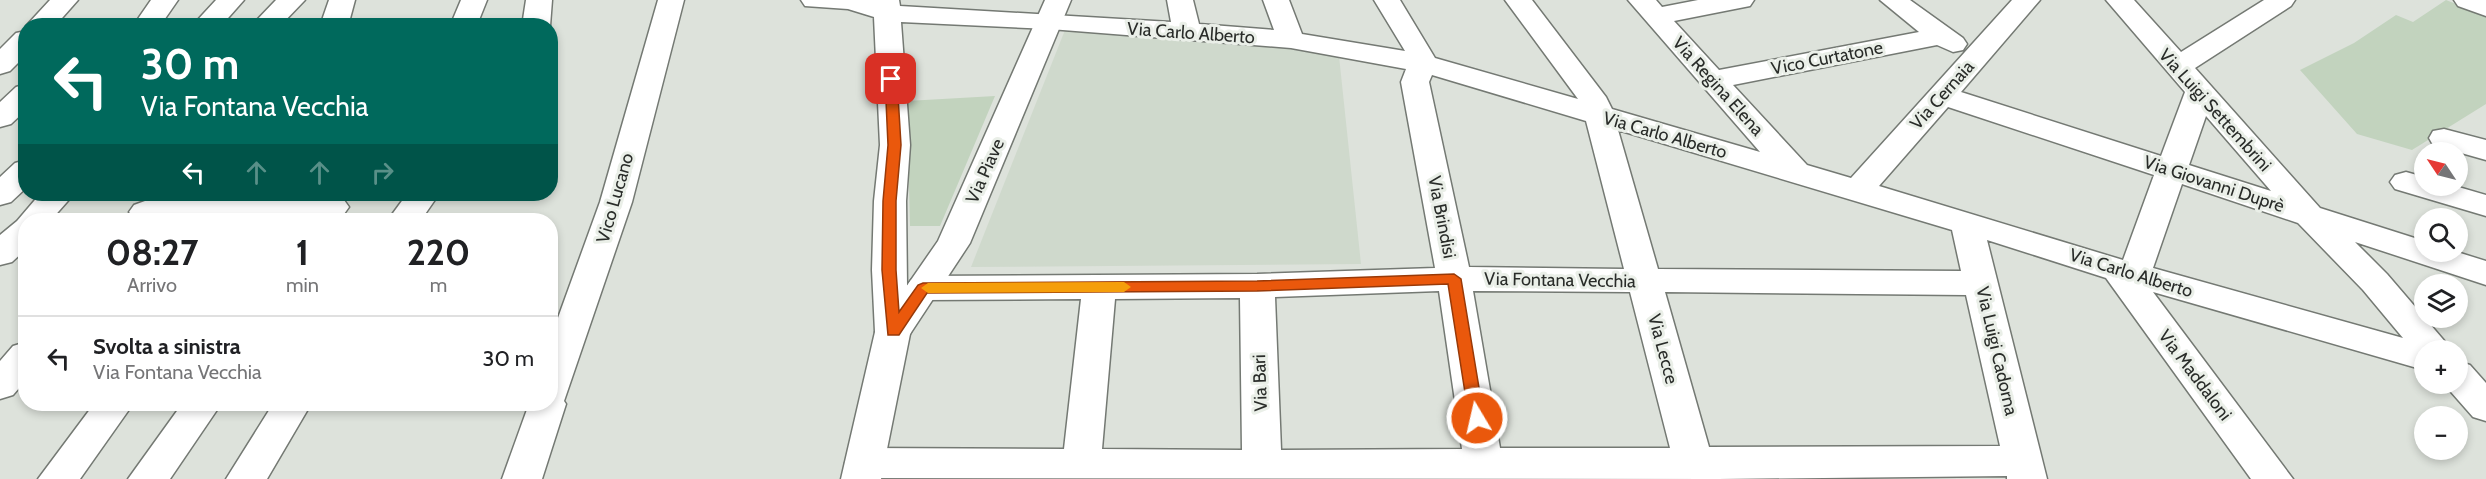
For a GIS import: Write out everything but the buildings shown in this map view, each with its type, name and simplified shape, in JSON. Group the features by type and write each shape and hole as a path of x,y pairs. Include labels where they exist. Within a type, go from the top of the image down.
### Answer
{"street":[{"path":"47,18 65,0"},
{"path":"152,18 165,0"},
{"path":"214,18 231,0"},
{"path":"273,18 292,0"},
{"path":"537,18 539,0"},
{"name":"Vico Lucano","path":"558,370 616,202 671,0"},
{"name":"Via Carlo Alberto","path":"814,0 850,1 886,6 1054,11 1187,32 1291,40 1423,63 1858,190 2126,272 2414,354"},
{"path":"1180,0 1187,32"},
{"path":"1276,0 1291,40"},
{"path":"1387,0 1418,49 1423,63"},
{"name":"Via Lecce","path":"1518,0 1596,103 1695,470"},
{"path":"1648,8 1741,0"},
{"path":"1893,0 1974,60"},
{"name":"Via Cernaia","path":"1858,190 2028,0"},
{"name":"Via Luigi Settembrini","path":"2119,0 2199,93 2425,340"},
{"path":"2177,67 2282,0"},
{"path":"2467,0 2486,8"},
{"path":"886,6 895,145 890,201 889,270 893,332 862,471 2025,470"},
{"name":"Via Regina Elena","path":"1648,8 1796,173"},
{"name":"Via Piave","path":"893,332 953,243 1054,11"},
{"name":"Vico Curtatone","path":"1712,80 1942,36"},
{"path":"0,65 18,47"},
{"name":"Via Brindisi","path":"1423,63 1415,82 1454,279 1485,472"},
{"path":"2126,272 2172,171 2199,93"},
{"name":"Via Giovanni Duprè","path":"1942,95 2486,273"},
{"path":"0,118 18,101"},
{"path":"2444,138 2486,150"},
{"path":"0,195 18,178"},
{"path":"2406,182 2486,206"},
{"path":"40,213 51,201"},
{"path":"258,213 297,201 327,213"},
{"path":"147,209 216,213"},
{"name":"Via Luigi Cadorna","path":"1967,224 2025,470"},
{"path":"0,254 18,237"},
{"name":"Via Maddaloni","path":"2126,272 2273,479"},
{"name":"Via Fontana Vecchia","path":"923,288 1257,286 1454,279 1981,283"},
{"name":"Via Bari","path":"1257,286 1262,472"},
{"path":"1081,471 1099,287"},
{"path":"0,385 18,364"},
{"path":"2468,369 2486,374"},
{"path":"2468,387 2486,407"},
{"path":"58,479 109,411"},
{"path":"148,479 197,411"},
{"path":"246,479 288,411"},
{"path":"522,479 545,411"}],"shaded area":[{"path":"1067,25 1286,46 1339,56 1361,264 971,267"}],"green space":[{"path":"2446,0 2486,16 2486,104 2425,142 2414,142 2412,150 2357,134 2300,70 2354,43 2396,15 2413,22"},
{"path":"995,96 940,226 910,226 907,101"}],"slow traffic":[{"path":"928,288 1124,287"}],"route":[{"path":"891,79 895,145 890,201 889,270 893,332 923,288 1257,286 1454,279 1477,418"}]}
